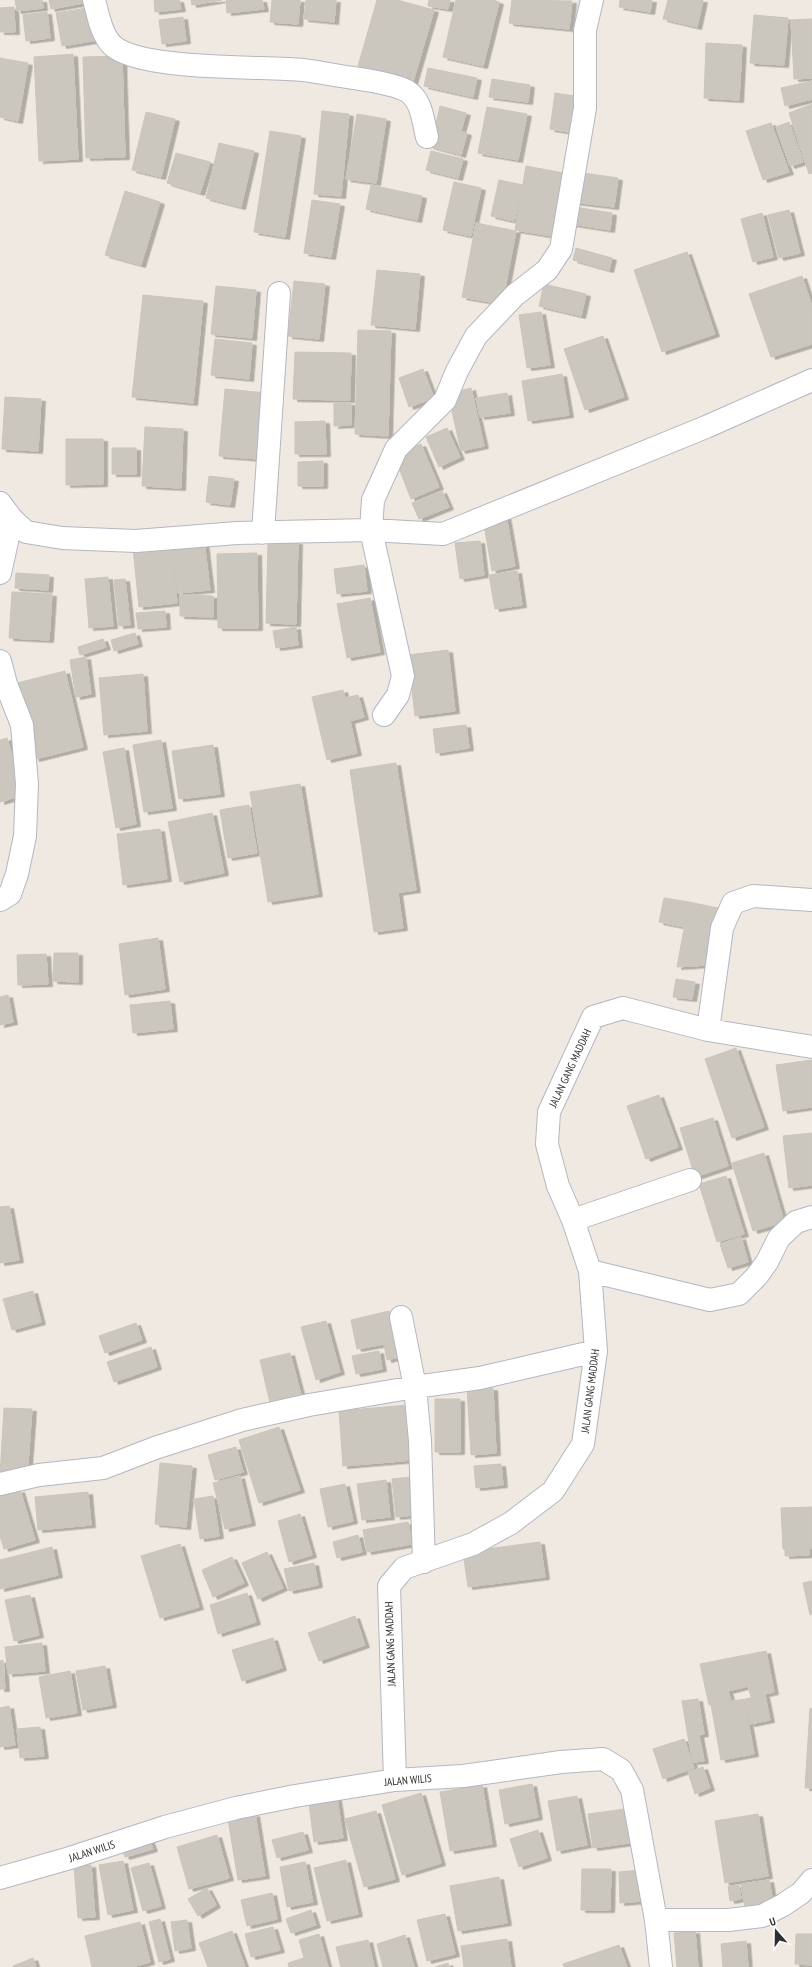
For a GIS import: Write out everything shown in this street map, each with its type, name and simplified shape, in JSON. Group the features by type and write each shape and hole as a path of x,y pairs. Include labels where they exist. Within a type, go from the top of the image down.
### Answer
{"street":[{"path":"94,0 102,28 108,39 111,44 126,54 146,59 198,65 302,70 373,81 407,91 421,107 426,137"},
{"path":"384,715 398,696 403,676 371,530 373,500 396,449 445,400 457,371 476,336 515,295 547,270 561,249 584,108 585,30 592,0"},
{"path":"263,533 280,293"},
{"path":"6,511 26,532 62,538 136,541 263,533 371,530 443,534 706,427 812,380"},
{"path":"0,573 6,511"},
{"path":"0,661 6,684 22,725 27,784 26,836 17,874 10,894 0,900"},
{"path":"708,1030 722,928 733,903 753,896 812,900"},
{"name":"JALAN GANG MADDAH","path":"395,1780 389,1586 404,1568 473,1544 511,1523 553,1491 583,1444 596,1351 590,1271 573,1220 558,1186 547,1144 549,1112 593,1017 623,1008 708,1030 812,1047"},
{"path":"573,1220 690,1180"},
{"path":"590,1271 710,1300 739,1294 757,1276 767,1262 779,1238 796,1222 812,1217"},
{"path":"401,1317 415,1387 420,1441 424,1562"},
{"path":"0,1484 39,1475 103,1468 155,1448 242,1420 309,1405 415,1387 480,1378 596,1351"},
{"name":"JALAN WILIS","path":"0,1878 165,1827 236,1808 295,1796 395,1780 463,1776 561,1762 603,1759 621,1770 632,1790 656,1920 661,1967"},
{"path":"656,1920 728,1920 762,1916 795,1897 812,1880"}],"building":[{"path":"15,0 42,0 43,8 17,11"},
{"path":"49,0 88,0 89,2 51,9"},
{"path":"154,0 179,0 181,9 155,12"},
{"path":"191,0 222,0 192,5"},
{"path":"226,0 262,0 264,9 227,13"},
{"path":"272,0 300,0 298,24 270,22"},
{"path":"306,0 336,0 334,22 304,19"},
{"path":"377,0 397,0 434,10 413,82 358,66"},
{"path":"429,0 450,0 448,9 428,6"},
{"path":"456,0 493,0 499,2 483,66 443,57"},
{"path":"512,0 572,1 569,29 509,23"},
{"path":"620,0 652,0 650,12 619,7"},
{"path":"668,0 703,0 697,27 663,19"},
{"path":"14,7 15,32 0,32 0,8"},
{"path":"93,7 98,40 62,46 56,13"},
{"path":"47,12 50,38 26,41 23,15"},
{"path":"754,15 788,18 784,65 750,63"},
{"path":"183,17 186,41 162,44 159,20"},
{"path":"812,19 812,78 794,79 791,20"},
{"path":"706,43 742,45 739,100 704,98"},
{"path":"73,54 78,159 39,161 34,57"},
{"path":"122,56 125,157 86,158 83,57"},
{"path":"0,58 28,63 18,121 0,117"},
{"path":"428,68 477,78 473,97 424,86"},
{"path":"492,79 530,85 528,102 489,97"},
{"path":"812,81 812,99 785,106 781,88"},
{"path":"555,93 581,97 575,133 550,129"},
{"path":"812,104 812,173 809,174 789,113"},
{"path":"440,106 466,113 461,131 436,124"},
{"path":"487,107 527,114 518,160 478,153"},
{"path":"322,111 349,114 341,196 314,194"},
{"path":"146,112 175,119 161,177 132,170"},
{"path":"357,114 386,119 376,183 346,179"},
{"path":"789,122 803,162 790,166 776,127"},
{"path":"771,123 789,172 763,180 746,131"},
{"path":"436,124 467,133 461,155 429,146"},
{"path":"270,131 301,136 285,237 254,232"},
{"path":"219,143 254,151 241,207 206,198"},
{"path":"431,151 463,159 458,178 426,170"},
{"path":"176,153 210,162 200,193 167,183"},
{"path":"526,166 569,174 558,237 515,230"},
{"path":"577,172 618,178 614,207 573,202"},
{"path":"499,180 523,185 514,221 491,216"},
{"path":"454,182 481,188 471,236 443,230"},
{"path":"371,185 422,196 417,220 366,209"},
{"path":"125,191 160,202 141,265 105,255"},
{"path":"312,200 340,204 331,257 304,253"},
{"path":"575,207 612,213 610,230 572,224"},
{"path":"789,210 800,253 779,258 768,215"},
{"path":"762,213 773,257 753,262 741,219"},
{"path":"476,223 516,231 502,304 462,297"},
{"path":"576,248 612,258 609,270 573,260"},
{"path":"687,252 715,334 662,352 634,270"},
{"path":"377,270 420,274 415,329 371,325"},
{"path":"802,276 812,307 812,344 771,357 749,294"},
{"path":"294,281 325,284 319,339 288,336"},
{"path":"544,284 586,294 581,316 539,306"},
{"path":"216,286 256,290 252,338 211,334"},
{"path":"143,295 203,301 193,403 132,397"},
{"path":"541,312 550,365 527,368 519,315"},
{"path":"358,330 391,331 388,436 355,434"},
{"path":"603,336 624,397 585,410 564,349"},
{"path":"215,339 252,343 249,379 211,375"},
{"path":"295,352 351,353 350,400 293,399"},
{"path":"423,369 434,398 409,407 399,378"},
{"path":"562,374 569,415 528,421 522,381"},
{"path":"471,388 484,446 461,451 448,394"},
{"path":"225,389 266,393 259,459 219,456"},
{"path":"507,393 510,413 480,417 476,398"},
{"path":"5,397 41,399 38,451 2,449"},
{"path":"334,403 351,403 351,425 334,426"},
{"path":"325,421 326,454 295,454 295,422"},
{"path":"145,427 183,429 181,488 142,486"},
{"path":"447,428 460,457 439,467 426,437"},
{"path":"66,439 103,439 103,484 66,485"},
{"path":"421,444 439,487 411,499 394,455"},
{"path":"112,448 136,448 136,474 112,474"},
{"path":"323,461 323,486 298,486 298,462"},
{"path":"209,476 234,479 230,505 206,502"},
{"path":"442,491 449,507 419,519 412,503"},
{"path":"506,515 515,566 492,571 483,519"},
{"path":"204,541 210,590 178,593 172,544"},
{"path":"480,541 484,575 460,579 455,543"},
{"path":"268,542 298,542 296,624 266,623"},
{"path":"171,543 177,603 139,607 133,548"},
{"path":"257,553 258,628 218,628 217,554"},
{"path":"364,565 367,591 337,594 334,569"},
{"path":"517,571 522,605 495,609 489,575"},
{"path":"16,573 49,575 48,590 15,588"},
{"path":"108,577 113,626 89,628 85,579"},
{"path":"125,579 130,625 119,626 114,580"},
{"path":"12,592 52,594 49,640 9,638"},
{"path":"180,595 213,596 213,617 180,616"},
{"path":"370,598 380,652 347,658 337,604"},
{"path":"165,611 166,627 138,629 136,613"},
{"path":"296,627 298,645 276,648 273,631"},
{"path":"135,633 138,644 114,651 111,640"},
{"path":"103,639 106,647 80,655 78,647"},
{"path":"448,650 455,711 415,716 408,655"},
{"path":"86,657 91,694 76,697 70,660"},
{"path":"65,671 83,747 35,759 17,683"},
{"path":"143,674 147,731 104,735 99,678"},
{"path":"343,690 345,698 358,695 364,717 350,721 357,753 327,760 312,697"},
{"path":"466,725 469,748 436,753 433,729"},
{"path":"7,738 23,795 0,802 0,740"},
{"path":"161,740 172,808 144,812 133,745"},
{"path":"213,745 220,794 179,799 172,751"},
{"path":"124,748 136,824 116,828 103,752"},
{"path":"396,763 416,890 369,897 350,770"},
{"path":"300,784 318,894 268,902 250,792"},
{"path":"249,805 257,853 228,858 220,810"},
{"path":"212,813 224,873 180,882 168,822"},
{"path":"160,829 167,879 123,885 117,834"},
{"path":"398,893 403,928 374,932 369,897"},
{"path":"664,898 689,902 684,927 659,922"},
{"path":"689,902 718,908 707,965 677,967"},
{"path":"158,938 165,989 125,995 119,944"},
{"path":"54,953 78,953 78,982 53,981"},
{"path":"46,954 48,984 18,985 17,955"},
{"path":"676,979 695,982 692,999 673,997"},
{"path":"8,995 13,1022 0,1025 0,997"},
{"path":"170,1001 173,1029 133,1033 130,1005"},
{"path":"736,1048 764,1127 732,1138 705,1059"},
{"path":"812,1060 812,1107 783,1111 776,1065"},
{"path":"659,1095 678,1147 646,1159 627,1106"},
{"path":"713,1118 728,1166 695,1177 680,1128"},
{"path":"812,1133 812,1185 789,1188 783,1136"},
{"path":"764,1153 784,1222 753,1231 732,1163"},
{"path":"726,1176 744,1234 717,1242 699,1184"},
{"path":"9,1206 19,1260 0,1263 0,1207"},
{"path":"741,1237 748,1262 728,1268 720,1244"},
{"path":"33,1291 41,1322 12,1330 3,1299"},
{"path":"389,1311 399,1357 387,1360 384,1344 357,1349 351,1320"},
{"path":"326,1321 340,1372 316,1380 301,1327"},
{"path":"136,1323 142,1340 105,1353 99,1336"},
{"path":"151,1347 157,1367 114,1382 107,1362"},
{"path":"379,1351 382,1369 356,1374 352,1356"},
{"path":"290,1353 302,1399 271,1407 260,1360"},
{"path":"493,1388 496,1453 471,1455 467,1389"},
{"path":"435,1399 460,1399 460,1452 435,1452"},
{"path":"408,1405 413,1460 343,1466 339,1411"},
{"path":"4,1408 32,1409 27,1477 0,1475"},
{"path":"279,1427 300,1490 259,1503 239,1440"},
{"path":"236,1447 243,1472 215,1480 208,1455"},
{"path":"160,1463 192,1466 186,1527 155,1524"},
{"path":"501,1464 503,1485 476,1488 474,1466"},
{"path":"240,1476 251,1523 225,1529 213,1483"},
{"path":"410,1477 414,1515 396,1517 392,1479"},
{"path":"386,1480 390,1517 362,1520 357,1484"},
{"path":"345,1484 353,1521 328,1527 320,1489"},
{"path":"20,1490 35,1540 4,1549 0,1536 0,1496"},
{"path":"88,1492 91,1525 38,1530 35,1497"},
{"path":"213,1496 219,1536 200,1539 194,1499"},
{"path":"812,1507 812,1548 809,1548 809,1555 785,1556 785,1549 783,1549 781,1508"},
{"path":"300,1514 312,1555 289,1562 278,1521"},
{"path":"408,1522 412,1544 367,1552 363,1530"},
{"path":"358,1535 362,1552 337,1558 333,1542"},
{"path":"540,1542 545,1577 468,1587 463,1552"},
{"path":"180,1544 199,1607 160,1618 141,1556"},
{"path":"52,1547 58,1575 0,1589 0,1560"},
{"path":"267,1552 283,1588 258,1599 242,1563"},
{"path":"232,1557 244,1583 213,1597 202,1570"},
{"path":"314,1563 318,1585 289,1591 284,1569"},
{"path":"812,1581 812,1614 810,1615 803,1583"},
{"path":"247,1593 256,1622 218,1634 210,1605"},
{"path":"30,1595 39,1635 14,1641 5,1600"},
{"path":"355,1616 365,1645 319,1661 308,1633"},
{"path":"273,1638 282,1668 242,1681 232,1650"},
{"path":"42,1643 45,1671 8,1674 5,1647"},
{"path":"766,1651 774,1692 751,1697 748,1686 728,1691 731,1701 709,1705 700,1664"},
{"path":"3,1660 5,1689 0,1689 0,1661"},
{"path":"105,1666 112,1705 83,1710 76,1671"},
{"path":"70,1671 77,1713 46,1718 39,1677"},
{"path":"765,1695 770,1720 750,1724 745,1699"},
{"path":"698,1699 704,1734 688,1737 682,1701"},
{"path":"744,1699 754,1754 721,1760 711,1705"},
{"path":"9,1706 15,1745 0,1747 0,1708"},
{"path":"810,1708 812,1709 812,1788 805,1788"},
{"path":"40,1727 44,1756 20,1758 17,1729"},
{"path":"699,1735 704,1761 693,1762 688,1737"},
{"path":"684,1739 694,1768 663,1779 653,1749"},
{"path":"703,1767 710,1788 695,1794 688,1772"},
{"path":"532,1784 538,1817 505,1824 499,1790"},
{"path":"482,1785 492,1844 450,1851 440,1792"},
{"path":"336,1792 343,1838 314,1842 308,1796"},
{"path":"421,1793 441,1863 402,1875 382,1805"},
{"path":"577,1796 587,1845 557,1851 548,1801"},
{"path":"632,1808 636,1842 593,1848 588,1814"},
{"path":"376,1811 395,1879 364,1887 345,1819"},
{"path":"255,1814 265,1876 238,1880 228,1819"},
{"path":"758,1814 768,1876 725,1883 715,1821"},
{"path":"538,1830 547,1858 519,1867 510,1839"},
{"path":"303,1832 308,1850 277,1858 272,1840"},
{"path":"217,1835 229,1878 189,1889 177,1847"},
{"path":"149,1838 153,1849 125,1857 121,1847"},
{"path":"346,1860 358,1914 327,1921 314,1868"},
{"path":"123,1861 133,1910 108,1915 99,1865"},
{"path":"305,1862 313,1902 287,1907 280,1867"},
{"path":"149,1863 161,1906 143,1911 131,1868"},
{"path":"91,1865 95,1917 78,1918 74,1866"},
{"path":"582,1869 611,1869 610,1910 581,1910"},
{"path":"641,1870 643,1901 620,1903 619,1872"},
{"path":"499,1877 507,1923 458,1931 450,1886"},
{"path":"769,1880 773,1903 745,1908 741,1884"},
{"path":"739,1885 741,1899 730,1901 728,1886"},
{"path":"207,1888 216,1905 198,1916 188,1899"},
{"path":"272,1893 277,1919 247,1926 241,1900"},
{"path":"311,1910 316,1925 291,1933 286,1919"},
{"path":"445,1914 455,1954 427,1961 417,1920"},
{"path":"160,1919 170,1959 159,1962 149,1922"},
{"path":"187,1920 191,1948 175,1951 171,1922"},
{"path":"140,1922 150,1962 132,1967 92,1967 85,1936"},
{"path":"273,1927 280,1950 251,1957 245,1934"},
{"path":"232,1931 245,1967 208,1967 199,1943"},
{"path":"695,1931 698,1967 677,1967 674,1933"},
{"path":"319,1934 328,1967 289,1967 288,1963 304,1958 299,1940"},
{"path":"796,1934 812,1934 812,1965 795,1964"},
{"path":"405,1935 414,1967 383,1967 377,1944"},
{"path":"507,1939 511,1967 464,1967 461,1946"},
{"path":"368,1940 374,1967 341,1967 336,1947"},
{"path":"746,1941 748,1967 723,1967 721,1944"},
{"path":"619,1945 627,1967 564,1967 563,1964"},
{"path":"33,1958 36,1967 13,1967 13,1966"},
{"path":"448,1963 449,1967 435,1967"}]}
